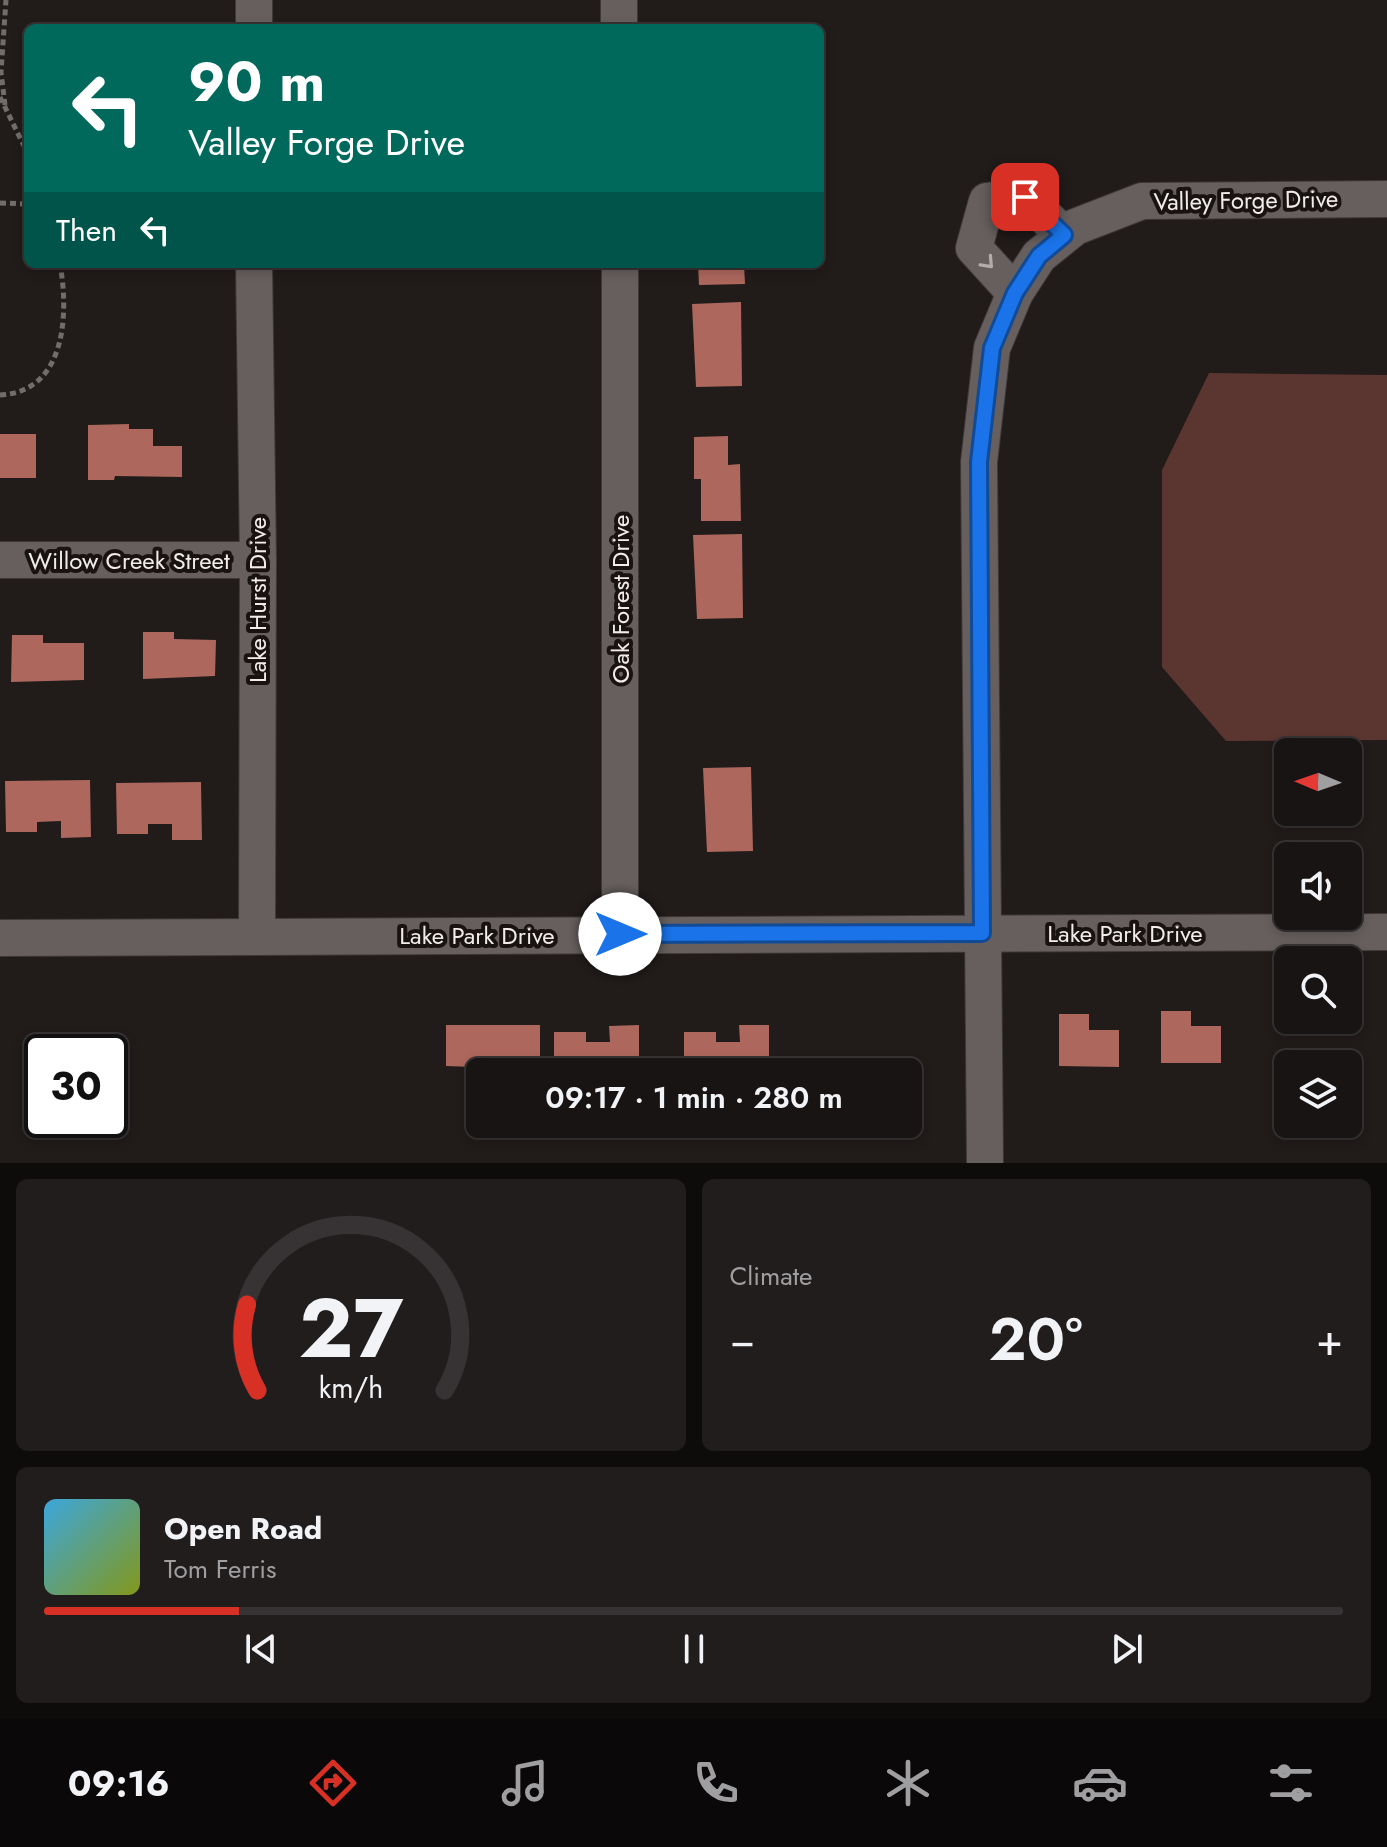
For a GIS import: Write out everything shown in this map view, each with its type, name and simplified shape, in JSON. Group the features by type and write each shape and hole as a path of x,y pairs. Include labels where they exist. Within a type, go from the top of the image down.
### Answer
{"street":[{"path":"254,0 254,24"},
{"path":"619,0 619,24"},
{"path":"1015,293 974,248 987,201 1025,197 1064,235"},
{"name":"Valley Forge Drive","path":"985,1163 979,462 992,348 1015,293 1039,256 1075,227 1142,201 1387,199"},
{"name":"Lake Hurst Drive","path":"254,268 258,560 257,936"},
{"name":"Oak Forest Drive","path":"620,268 620,934"},
{"name":"Willow Creek Street","path":"0,560 258,560"},
{"name":"Lake Park Drive","path":"0,938 1387,932"}],"path":[{"path":"5,105 1,72 6,0"},
{"path":"0,97 24,145"},
{"path":"0,203 24,204"},
{"path":"0,395 16,394 44,376 60,348 65,288 61,268"}],"shaded area":[{"path":"1209,373 1387,375 1387,740 1274,738 1274,741 1226,741 1162,667 1162,470"}],"building":[{"path":"698,268 744,268 745,284 699,285"},
{"path":"741,302 742,386 696,387 692,304"},
{"path":"129,424 129,429 153,429 153,446 182,446 182,477 115,476 114,480 88,480 88,425"},
{"path":"0,434 36,434 36,478 0,478"},
{"path":"728,436 728,465 740,464 741,521 701,521 701,479 694,479 694,437"},
{"path":"742,534 743,618 697,619 693,535"},
{"path":"143,632 174,632 174,639 216,640 215,676 143,679"},
{"path":"12,635 43,635 43,643 84,643 84,680 11,682"},
{"path":"751,767 753,851 707,852 703,768"},
{"path":"90,780 91,837 61,838 61,821 37,822 37,832 6,832 5,781"},
{"path":"201,782 202,840 172,840 172,824 148,824 148,834 117,834 116,783"},
{"path":"1161,1011 1191,1011 1191,1026 1221,1026 1221,1063 1161,1063"},
{"path":"1059,1014 1089,1014 1089,1030 1119,1030 1119,1067 1059,1066"},
{"path":"446,1025 540,1025 540,1058 466,1058 466,1067 446,1066"},
{"path":"639,1025 639,1058 554,1058 554,1032 586,1032 586,1042 610,1042 609,1026"},
{"path":"739,1025 769,1025 769,1058 684,1058 684,1032 716,1032 716,1042 740,1042"}],"route":[{"path":"620,934 982,933 979,462 992,348 1015,293 1039,256 1064,235 1025,197"}]}
